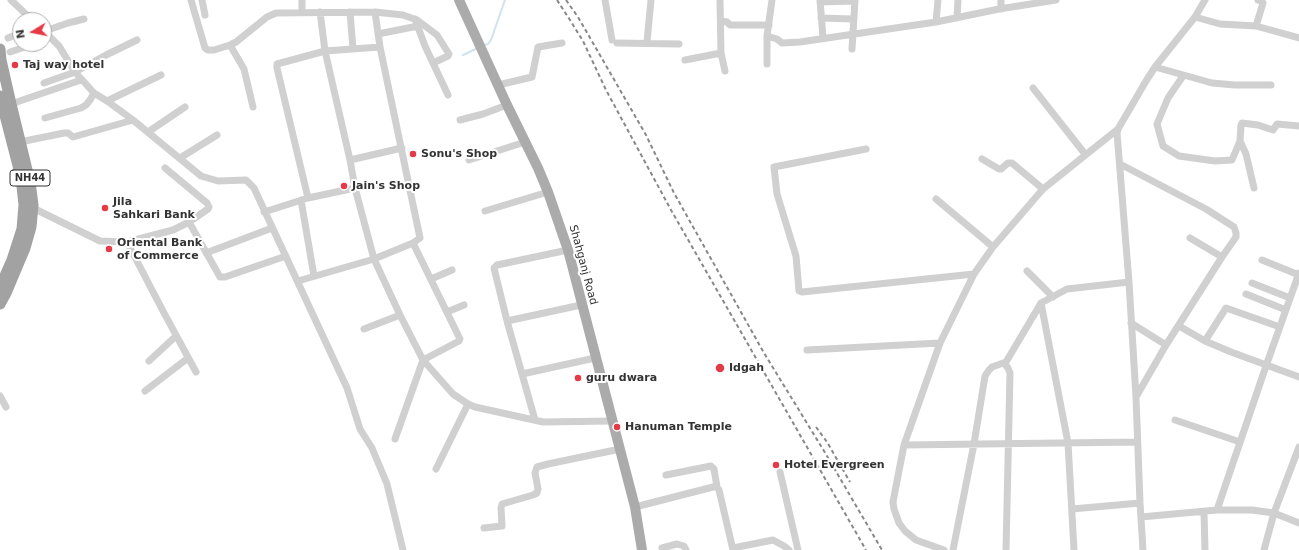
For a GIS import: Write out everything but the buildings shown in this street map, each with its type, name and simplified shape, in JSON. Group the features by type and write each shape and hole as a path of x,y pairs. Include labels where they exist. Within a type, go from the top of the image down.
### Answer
{"highway":[{"name":"NH44","path":"0,304 25,248 31,227 33,208 30,182 1,60 5,51"},
{"name":"NH44","path":"0,96 2,120 20,177 24,205 22,229 12,260 0,287"}],"main road":[{"name":"Shahganj Road","path":"459,0 548,192 568,250 581,305 635,507 642,550"}],"street":[{"path":"11,0 24,12"},
{"path":"191,0 206,49 212,50 230,45 271,14 280,12 375,12 403,15 416,23 426,25 437,35 449,54 448,56 433,63"},
{"path":"202,0 205,15"},
{"path":"302,0 302,12"},
{"path":"605,0 615,41 679,44"},
{"path":"647,42 651,0"},
{"path":"720,0 721,53 725,71"},
{"path":"767,64 767,36 772,0"},
{"path":"823,38 820,1 854,0 852,49"},
{"path":"936,22 938,0"},
{"path":"957,18 958,0"},
{"path":"1001,9 1002,0"},
{"path":"767,36 778,39 783,43 800,42 936,22 1056,0"},
{"path":"944,550 916,540 905,531 899,523 893,502 904,444 940,343 974,274 993,247 1043,189 1118,129 1155,67 1195,17 1205,0"},
{"path":"1256,26 1263,3 1262,1 1258,0"},
{"path":"320,12 325,51 355,188 374,259 423,360 446,387 468,404 484,410 547,422 612,421"},
{"path":"350,12 353,49"},
{"path":"298,281 374,259 413,243 419,240 420,237 380,47 375,12"},
{"path":"1195,17 1220,24 1256,26 1299,38"},
{"path":"821,18 853,19"},
{"path":"52,28 84,19"},
{"path":"721,22 727,22 731,25 769,25"},
{"path":"378,34 416,23"},
{"path":"416,23 448,95"},
{"path":"8,38 12,36"},
{"path":"52,38 63,51 81,80 94,93 133,120 201,176 218,181 246,180 254,188 347,388 360,428 372,448 386,484 402,550"},
{"path":"44,83 75,72 137,40"},
{"path":"498,85 532,77 538,46 562,43"},
{"path":"230,45 244,69 253,107"},
{"path":"314,276 305,199 277,66 280,62 325,51 380,47"},
{"path":"685,60 721,53"},
{"path":"1155,67 1212,83 1235,85 1271,84"},
{"path":"107,101 161,75"},
{"path":"1183,76 1168,98 1157,123 1163,146 1180,157 1229,161 1233,158 1240,141 1242,123 1258,125 1273,130 1277,124 1299,126"},
{"path":"11,104 81,80"},
{"path":"1033,88 1085,154"},
{"path":"45,118 81,108 86,105 94,93"},
{"path":"460,120 483,114 507,105"},
{"path":"148,132 185,107"},
{"path":"20,142 64,132 73,137 133,120"},
{"path":"1118,129 1117,134 1129,282 1136,397 1143,550"},
{"path":"180,158 217,135"},
{"path":"1240,141 1246,154 1254,188"},
{"path":"469,160 525,142"},
{"path":"350,160 402,148"},
{"path":"866,150 774,167 777,194 796,256 799,291 802,292 974,274"},
{"path":"982,159 999,169 1008,163 1012,163 1043,189"},
{"path":"1120,164 1206,209 1234,227 1236,230 1236,237 1166,345 1136,397"},
{"path":"33,208 96,240 104,242 127,242 173,230 189,222 208,209 208,205 165,168"},
{"path":"264,212 305,199 355,188"},
{"path":"485,211 548,192"},
{"path":"936,199 993,247"},
{"path":"189,222 221,278 286,256"},
{"path":"206,253 272,228"},
{"path":"1190,238 1222,257"},
{"path":"127,242 196,372"},
{"path":"395,439 423,360 460,340 460,337 413,243"},
{"path":"535,420 494,270 495,266 568,250"},
{"path":"1217,510 1299,274 1262,260"},
{"path":"431,279 452,270"},
{"path":"1027,271 1053,296"},
{"path":"953,550 974,444 985,376 992,367 1004,363 1041,303 1067,289 1129,282"},
{"path":"1252,283 1290,298"},
{"path":"1246,294 1286,310"},
{"path":"1041,303 1068,443 1074,550"},
{"path":"447,312 464,305"},
{"path":"507,321 581,305"},
{"path":"1206,341 1226,308 1280,327"},
{"path":"364,329 400,315"},
{"path":"1131,323 1166,345"},
{"path":"1179,326 1206,341 1231,352 1299,377"},
{"path":"149,361 176,336"},
{"path":"807,350 940,343"},
{"path":"145,391 188,358"},
{"path":"522,374 595,358"},
{"path":"1004,363 1010,373 1006,550"},
{"path":"0,396 6,407"},
{"path":"436,469 468,404"},
{"path":"1175,420 1240,442"},
{"path":"904,444 1137,442"},
{"path":"484,528 502,526 502,504 533,496 537,493 538,489 535,470 537,467 620,449"},
{"path":"1264,550 1274,513 1298,452"},
{"path":"666,475 711,466 714,469 717,487 733,549 773,540 788,550"},
{"path":"780,472 798,550"},
{"path":"635,507 717,487"},
{"path":"1072,509 1140,503"},
{"path":"1141,517 1217,510 1252,510 1274,513 1299,523"},
{"path":"1204,512 1205,550"},
{"path":"662,548 677,544 682,545 686,550"}],"waterway":[{"path":"484,45 488,44 491,40 505,0"},
{"path":"463,55 478,48"}],"railway":[{"path":"557,0 583,41 606,90 671,210 866,550"},
{"path":"566,0 578,17 646,135 674,193 764,353 882,550"},
{"path":"816,427 827,442 850,482"}],"place":[{"name":"Taj way hotel","path":"15,65"},
{"name":"Sonu's Shop","path":"413,154"},
{"name":"Jain's Shop","path":"344,186"},
{"name":"Jila Sahkari Bank","path":"105,208"},
{"name":"Oriental Bank of Commerce","path":"109,249"},
{"name":"Idgah","path":"720,368"},
{"name":"guru dwara","path":"578,378"},
{"name":"Hanuman Temple","path":"617,427"},
{"name":"Hotel Evergreen","path":"776,465"}]}
